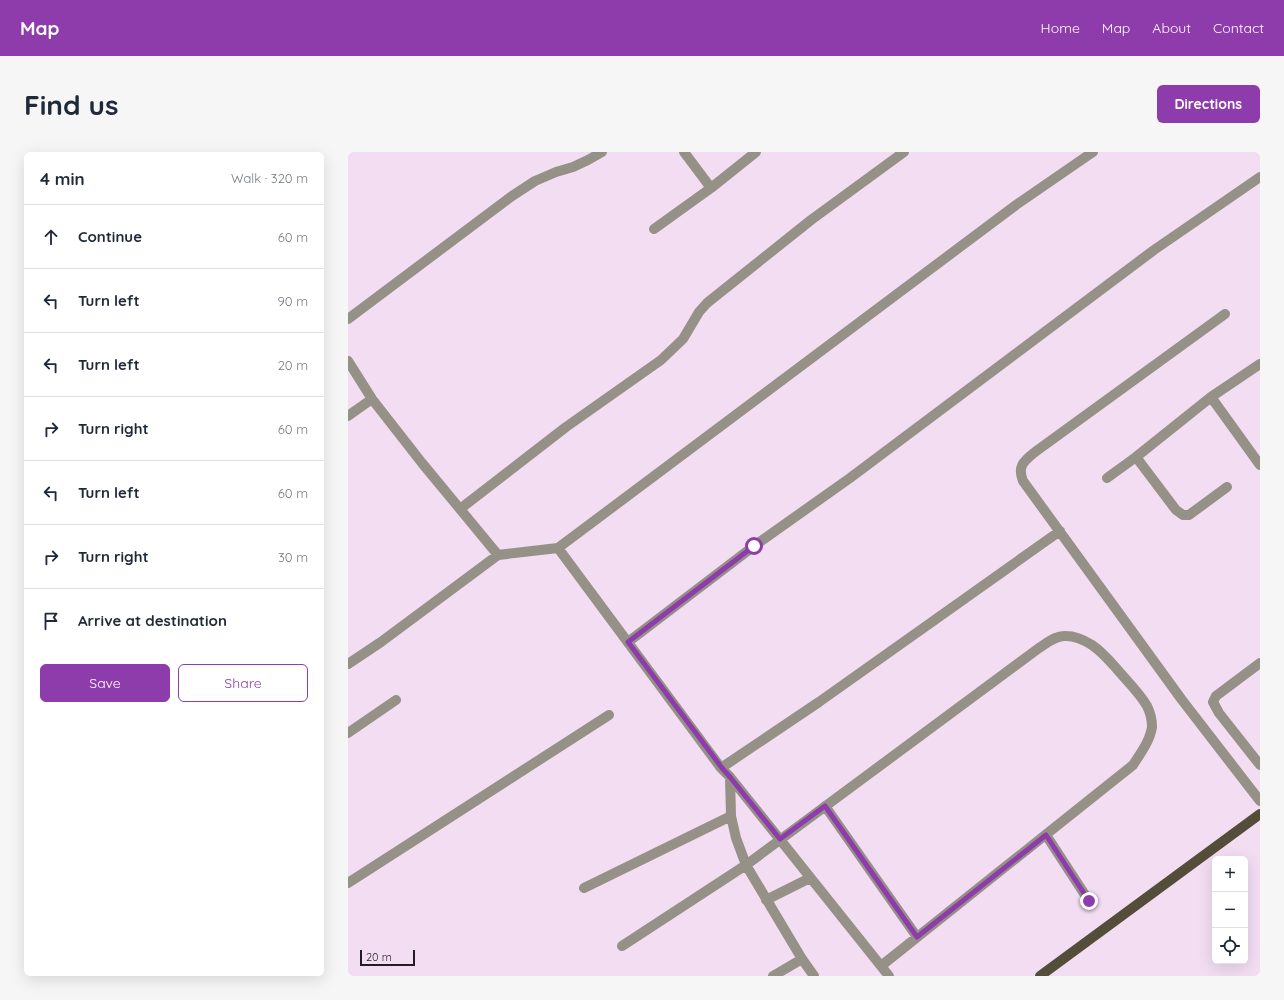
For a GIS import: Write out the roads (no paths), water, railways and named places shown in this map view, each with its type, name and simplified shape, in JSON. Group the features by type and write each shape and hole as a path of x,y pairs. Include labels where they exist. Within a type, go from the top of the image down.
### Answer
{"main road":[{"path":"1040,976 1260,814"}],"street":[{"path":"348,319 512,196 535,181 573,167 602,152"},
{"path":"684,152 711,188"},
{"path":"654,229 711,188 756,152"},
{"path":"460,509 566,427 661,360 683,339 699,312 712,298 812,220 904,152"},
{"path":"348,664 381,642 498,555 558,548 1016,205 1092,152"},
{"path":"628,642 754,546 850,478 1154,250 1260,177"},
{"path":"1225,314 1035,452 1022,463 1020,474 1023,481 1182,700 1260,800"},
{"path":"348,361 372,399 422,463 498,555"},
{"path":"1107,478 1136,457 1211,397 1260,364"},
{"path":"1211,397 1260,465"},
{"path":"348,416 372,399"},
{"path":"1136,457 1176,510 1183,515 1189,516 1227,487"},
{"path":"722,768 819,702 1060,531"},
{"path":"558,548 722,768 889,976"},
{"path":"622,946 746,865 1054,638 1065,635 1078,638 1093,645 1105,656 1137,692 1146,706 1151,718 1152,727 1142,750 1133,765 881,966"},
{"path":"1260,663 1216,696 1213,702 1219,713 1260,765"},
{"path":"348,733 396,700"},
{"path":"348,883 609,715"},
{"path":"730,777 731,816 736,838 746,865 802,959 814,976"},
{"path":"825,806 917,937"},
{"path":"584,888 731,816"},
{"path":"1046,835 1089,901"},
{"path":"766,900 810,878"},
{"path":"773,976 802,959"}]}
